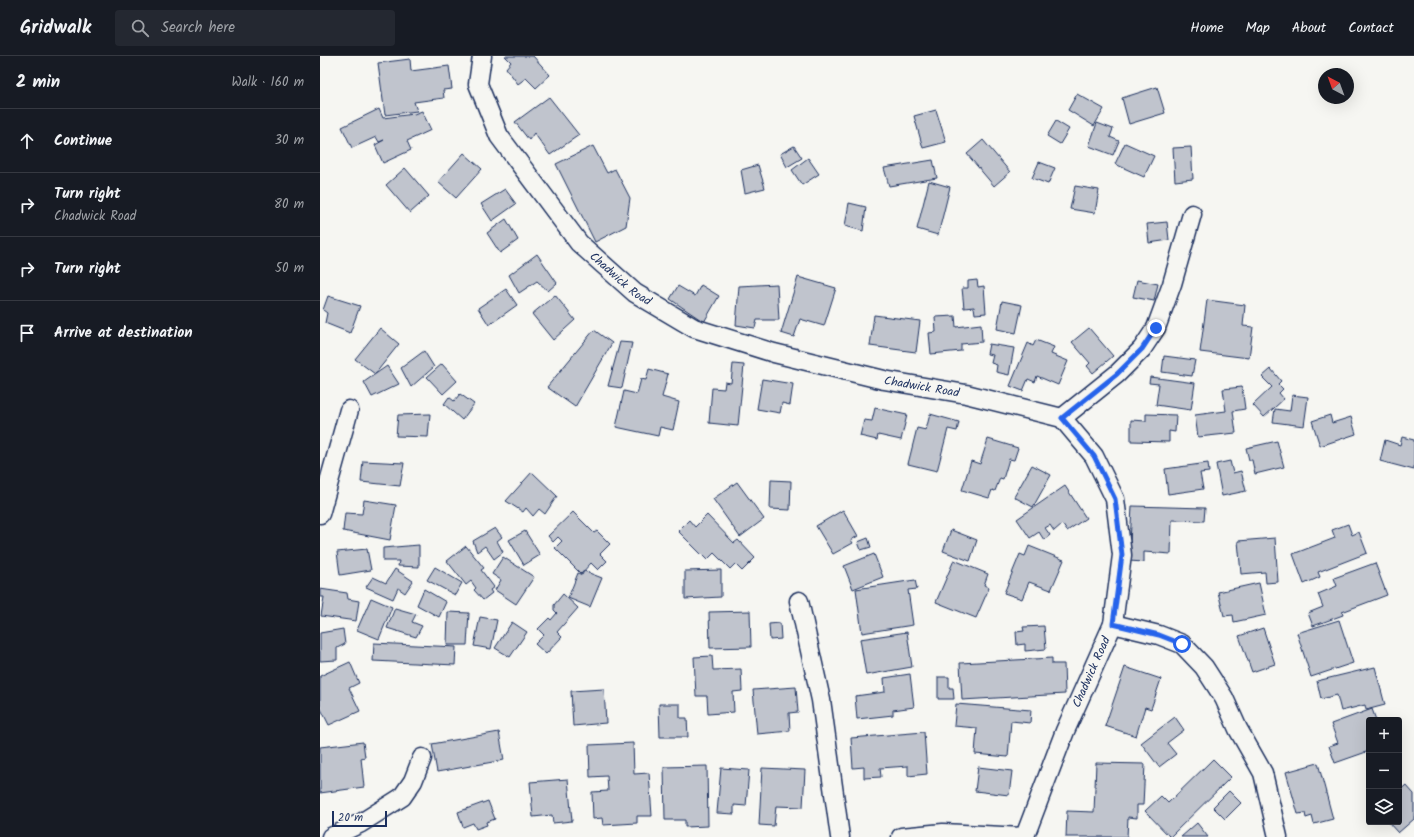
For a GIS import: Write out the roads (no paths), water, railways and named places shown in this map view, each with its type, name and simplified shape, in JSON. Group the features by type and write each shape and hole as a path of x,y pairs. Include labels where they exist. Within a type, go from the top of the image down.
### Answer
{"street":[{"name":"Chadwick Road","path":"482,56 478,84 498,136 579,243 635,293 694,328 774,353 884,380 966,394 1062,418 1094,456 1115,499 1122,555 1113,624 1065,731 1025,837"},
{"path":"1062,418 1117,374 1142,349 1156,328 1172,284 1192,214"},
{"path":"320,514 349,410"},
{"path":"799,601 821,700 840,837"},
{"path":"1113,624 1159,635 1182,644 1204,667 1224,698 1238,729 1263,773 1278,837"},
{"path":"331,837 361,823 402,797 413,781 422,758"},
{"path":"901,837 943,833 1025,837"}]}
